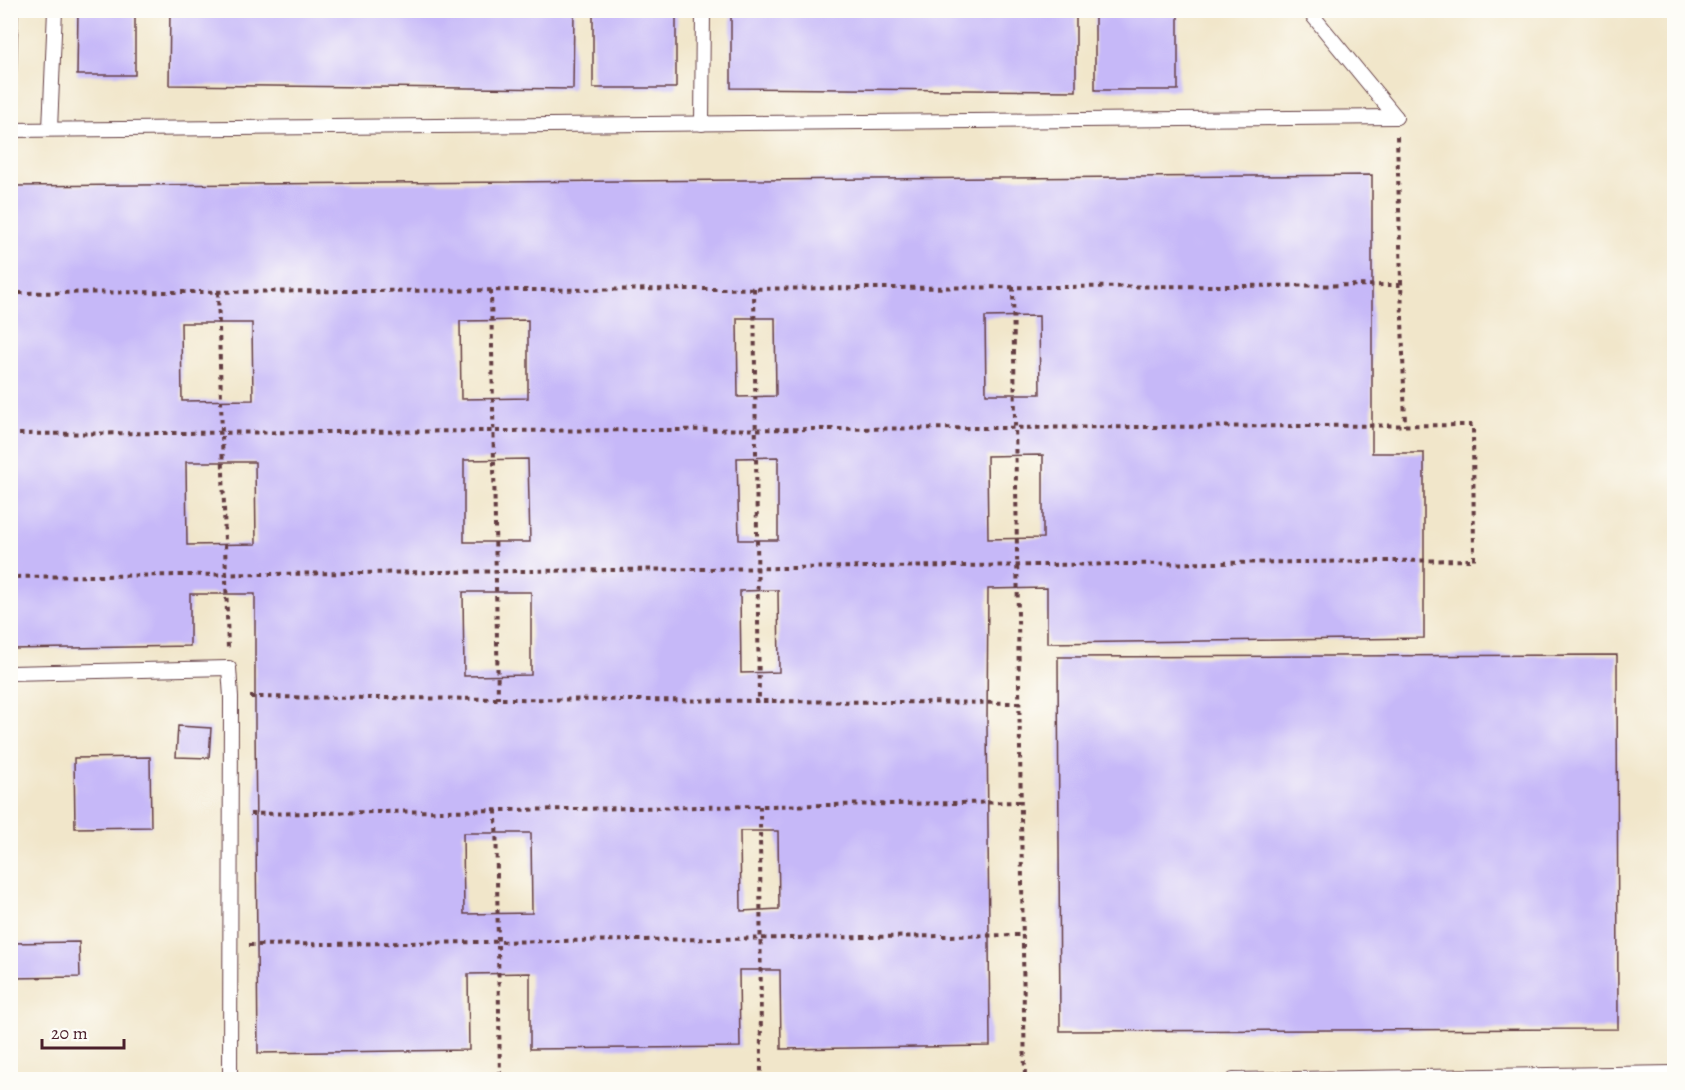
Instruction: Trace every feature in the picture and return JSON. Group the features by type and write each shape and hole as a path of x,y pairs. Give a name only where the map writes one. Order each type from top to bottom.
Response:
{"lane":[{"path":"50,129 55,10"},
{"path":"702,124 703,10"},
{"path":"1308,10 1396,117"},
{"path":"10,129 1396,117"},
{"path":"10,673 229,668 232,814 230,1080"},
{"path":"1233,1080 1674,1073"}],"path":[{"path":"1396,117 1405,426"},
{"path":"10,293 1401,285"},
{"path":"1013,287 1025,1080"},
{"path":"754,288 759,701"},
{"path":"491,290 498,699"},
{"path":"218,292 229,668"},
{"path":"10,435 1473,425 1473,560 10,577"},
{"path":"231,697 1019,703"},
{"path":"232,814 1021,802"},
{"path":"760,806 761,1080"},
{"path":"496,810 500,1080"},
{"path":"230,945 1023,935"}],"building":[{"path":"10,10 18,10 16,84 10,84"},
{"path":"78,10 135,10 135,75 77,75"},
{"path":"170,10 574,10 573,89 169,85"},
{"path":"593,10 676,10 676,88 593,88"},
{"path":"731,10 1076,10 1076,91 731,88"},
{"path":"1095,10 1178,10 1178,90 1095,90"},
{"path":"1372,175 1372,453 1424,453 1424,638 1047,643 1047,588 988,589 990,1046 781,1049 780,970 739,970 740,1047 530,1049 530,973 468,974 469,1050 258,1053 255,594 190,594 190,646 10,649 10,186","holes":["1039,316 1040,394 986,394 985,317","737,318 775,318 776,396 738,397","528,320 528,398 461,399 460,321","181,323 252,323 253,400 182,401","1043,455 1043,538 988,539 987,456","778,457 778,540 739,540 737,458","528,459 530,542 464,542 464,460","186,462 255,462 256,544 187,545","778,590 779,672 741,673 740,591","463,592 531,592 531,675 464,676","740,831 778,831 779,909 741,911","463,833 531,833 532,913 464,914"]},
{"path":"1617,655 1618,1029 1060,1031 1058,657"},
{"path":"178,726 211,728 209,758 176,757"},
{"path":"150,757 151,827 75,828 74,758"},
{"path":"79,942 80,977 10,978 10,943"}]}
